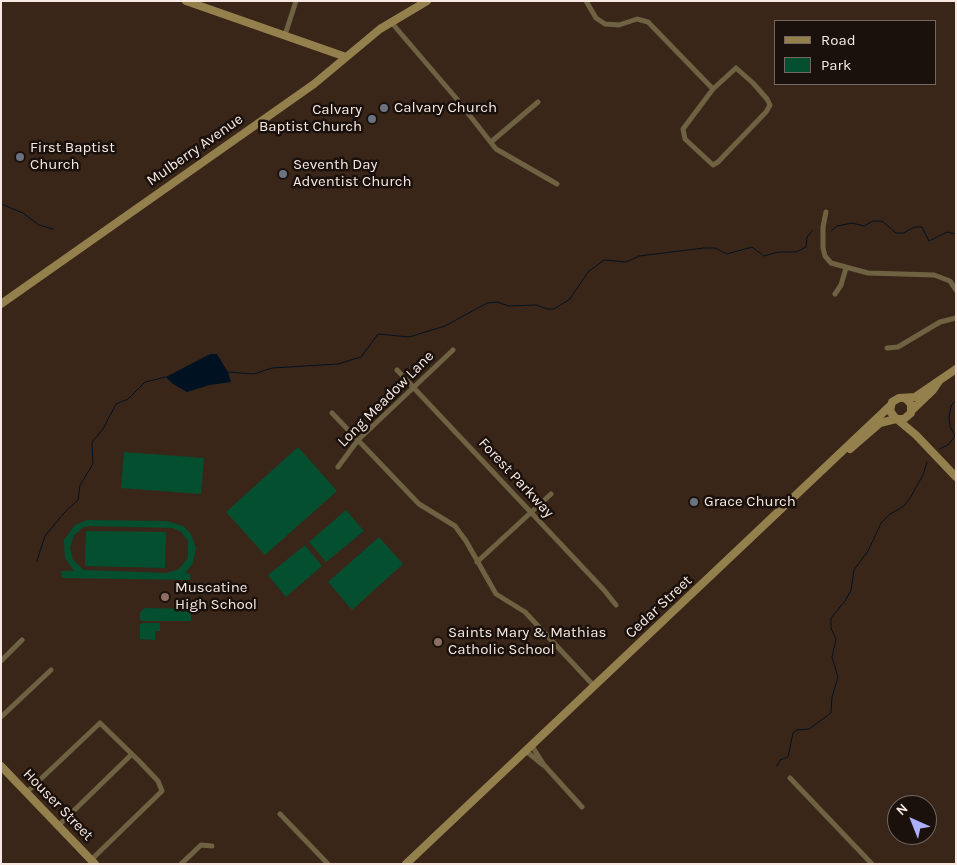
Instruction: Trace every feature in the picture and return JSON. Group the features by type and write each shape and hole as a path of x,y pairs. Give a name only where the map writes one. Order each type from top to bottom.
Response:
{"main road":[{"path":"186,1 346,57"},
{"name":"Mulberry Avenue","path":"1,304 314,84 391,22 427,1"},
{"path":"956,369 916,397 898,398 891,405 890,411 956,476"},
{"path":"897,419 904,419 934,390 939,381"},
{"path":"906,399 911,404 916,435"},
{"name":"Cedar Street","path":"406,864 891,405"},
{"name":"Cedar Street","path":"842,453 849,451 880,423 897,419"},
{"name":"Houser Street","path":"1,766 93,862"}],"street":[{"path":"284,35 296,1"},
{"path":"586,1 596,18 605,24 619,25 637,19 648,22 713,89"},
{"path":"391,22 502,153 557,184"},
{"path":"733,69 738,69 767,99 770,105 766,112 713,165 686,139 683,132 685,125 713,89 733,69"},
{"path":"491,142 538,102"},
{"path":"826,212 823,227 825,256 830,263 868,273 934,275 950,281 956,290"},
{"path":"835,294 841,285 846,268"},
{"path":"886,348 898,347 933,325 956,318"},
{"name":"Long Meadow Lane","path":"338,466 358,440 453,350"},
{"name":"Forest Parkway","path":"397,370 616,605"},
{"path":"332,413 419,504 455,526 496,594 525,612 595,687"},
{"path":"477,562 551,494"},
{"path":"1,660 22,640"},
{"path":"1,717 51,670"},
{"path":"26,792 100,723 158,781 162,790 93,862"},
{"path":"529,748 582,807"},
{"path":"58,826 132,754"},
{"path":"790,778 872,864"},
{"path":"280,814 328,864"},
{"path":"181,864 201,845 212,846"}],"green space":[{"path":"298,447 337,491 265,555 226,512"},
{"path":"124,452 204,458 201,494 121,488"},
{"path":"346,510 364,531 326,562 309,542"},
{"path":"87,520 167,521 183,526 191,534 196,548 193,563 185,573 190,574 190,580 62,578 61,571 74,571 65,558 64,540 75,525","holes":["84,527 173,528 181,532 188,541 188,558 179,569 167,573 84,570 73,560 70,548 74,535"]},
{"path":"86,531 166,532 165,568 85,566"},
{"path":"379,537 403,564 352,610 328,582"},
{"path":"305,545 322,566 286,597 268,575"},
{"path":"144,608 191,609 191,621 143,621 140,620 140,613"},
{"path":"160,623 160,631 155,631 155,640 140,639 140,624"}],"water":[{"path":"210,354 217,354 228,372 231,382 210,385 187,392 173,384 166,377"}],"waterway":[{"path":"1,204 23,213 39,225 53,229"},
{"path":"831,231 837,226 852,223 864,226 873,221 882,221 896,233 904,233 914,227 922,227 929,241 947,232 956,234"},
{"path":"228,372 254,374 272,368 338,364 361,357 378,334 409,337 445,326 487,303 497,302 509,306 536,305 547,309 554,309 570,299 588,272 604,260 626,262 639,256 704,248 715,248 727,254 752,247 764,256 778,252 796,252 806,247 807,237 813,230"},
{"path":"37,561 45,536 64,513 78,500 80,485 93,464 92,442 103,429 116,404 128,399 145,382 166,377"},
{"path":"939,449 948,445 955,436 950,426 949,417 951,406 956,400"},
{"path":"777,766 780,760 788,757 793,733 797,730 809,729 831,713 832,697 838,677 832,657 836,639 831,628 831,618 845,601 851,590 854,570 868,551 881,523 890,514 904,506 923,475 927,462"}],"place":[{"name":"Calvary Church","path":"384,108"},
{"name":"Calvary Baptist Church","path":"372,119"},
{"name":"First Baptist Church","path":"20,157"},
{"name":"Seventh Day Adventist Church","path":"283,174"},
{"name":"Grace Church","path":"694,502"},
{"name":"Muscatine High School","path":"165,597"},
{"name":"Saints Mary & Mathias Catholic School","path":"438,642"}]}
